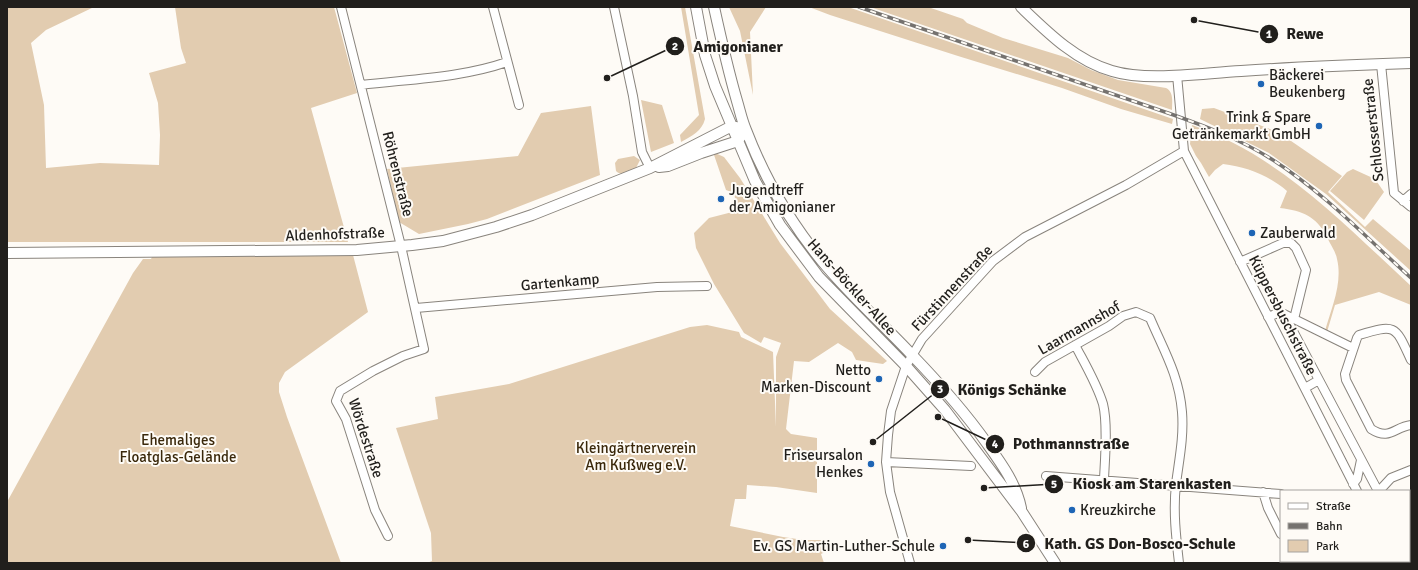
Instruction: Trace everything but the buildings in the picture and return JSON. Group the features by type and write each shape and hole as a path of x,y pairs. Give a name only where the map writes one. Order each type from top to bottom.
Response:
{"street":[{"name":"Röhrenstraße","path":"341,7 401,246 424,349"},
{"path":"493,7 519,105"},
{"path":"614,7 634,102 642,152 650,168"},
{"name":"Hans-Böckler-Allee","path":"696,7 705,55 715,86 755,181 780,225 819,277 906,366 945,410 1022,512 1055,563"},
{"name":"Hans-Böckler-Allee","path":"714,7 730,76 745,129 765,173 794,223 821,260 850,293 912,354 960,408 1006,472 1019,496 1022,512"},
{"path":"1021,7 1060,42 1096,66 1139,77 1243,70 1411,63"},
{"path":"361,85 469,73 507,62"},
{"name":"Schlosserstraße","path":"1381,64 1394,193 1403,201"},
{"name":"Küppersbuschstraße","path":"1177,75 1184,151 1355,487"},
{"path":"732,126 745,129 738,141"},
{"name":"Aldenhofstraße","path":"7,252 357,250 443,240 496,227 532,216 650,168 732,126"},
{"name":"Aldenhofstraße","path":"650,168 668,166 701,152 738,141"},
{"name":"Fürstinnenstraße","path":"910,563 890,492 886,462 889,423 898,389 912,354 922,339 993,261 1025,238 1126,185 1184,151"},
{"path":"1411,194 1403,201 1411,207"},
{"path":"1240,262 1283,243 1291,243 1296,248 1306,270 1294,319"},
{"name":"Gartenkamp","path":"416,308 657,287 707,286"},
{"name":"Laarmannshof","path":"1034,372 1045,362 1109,326 1123,316 1136,312 1150,318 1168,356 1177,380 1182,412 1182,444 1174,512 1180,563"},
{"path":"1268,317 1278,313 1284,314 1354,348"},
{"name":"Küppersbuschstraße","path":"1284,314 1377,490"},
{"path":"1411,360 1400,337 1395,331 1389,328 1383,328 1359,335 1346,374 1346,380 1371,429 1378,434 1388,434 1411,425"},
{"path":"1075,345 1097,389 1103,406 1106,451 1104,479"},
{"name":"Wördestraße","path":"388,536 375,510 346,419 336,401 340,391 373,371 403,356 424,349"},
{"name":"Küppersbuschstraße","path":"1305,388 1319,380"},
{"path":"1355,487 1361,460"},
{"path":"886,462 971,466"},
{"path":"1379,490 1391,478 1411,470"},
{"path":"997,478 1006,472"},
{"path":"1046,476 1104,479 1280,494"},
{"path":"1263,492 1268,508 1280,532"}],"green space":[{"path":"7,7 94,7 46,30 31,43 44,105 46,168 100,163 159,165 160,135 158,103 149,73 186,63 181,48 175,7 334,7 357,93 311,108 348,242 7,242"},
{"path":"681,7 685,7 705,119 699,130 681,142 680,135 699,115"},
{"path":"729,7 766,7 750,32 753,95 740,31"},
{"path":"809,7 848,7 1173,119 1172,124 1121,109 1062,88 958,56"},
{"path":"870,7 928,7 963,19 967,23 1003,38 1068,58 1091,70 1118,80 1166,88 1169,90 1171,95 1172,110"},
{"path":"641,100 662,105 674,143 651,152"},
{"path":"591,106 600,175 487,219 468,224 419,234 399,222 387,169 518,156 541,113"},
{"path":"1214,108 1278,132 1342,176 1328,192 1365,227 1373,219 1411,251 1411,271 1326,194 1269,153 1200,119 1202,109"},
{"path":"1192,125 1224,138 1254,154 1282,173 1336,216 1411,286 1411,305 1379,292 1335,305 1327,332 1325,331 1336,296 1338,268 1337,259 1323,230 1313,219 1308,216 1296,211 1280,208 1287,191 1265,176 1240,167 1223,164 1209,177 1190,144"},
{"name":"Kleingärtnerverein Am Kußweg e.V.","path":"713,152 724,157 740,178 780,243 830,309 887,361 883,364 856,360 852,352 838,343 809,362 794,361 786,429 791,434 817,438 817,493 776,487 747,485 746,499 735,499 730,526 783,537 804,540 824,540 825,552 821,554 824,563 427,563 432,561 431,533 396,428 438,419 435,397 509,384 690,327 707,325 739,332 741,337 773,352 776,427 776,357 781,343 764,337 761,343 744,333 714,284 696,248 694,233 709,218 744,209 737,209 734,193 726,190"},
{"path":"634,156 640,160 636,168 623,173 618,173 616,171 615,163 618,159"},
{"path":"1353,169 1375,179 1384,192 1364,220 1330,191 1347,172"},
{"name":"Ehemaliges Floatglas-Gelände","path":"353,255 368,312 285,372 279,383 279,392 287,417 341,563 7,563 7,502 133,273 143,259 151,259 152,257"}],"railway":[{"path":"859,7 1182,118 1209,128 1261,152 1292,173 1345,216 1411,278"}],"place":[{"name":"Rewe","path":"1194,20"},
{"name":"Amigonianer","path":"607,78"},
{"name":"Bäckerei Beukenberg","path":"1261,84"},
{"name":"Trink & Spare Getränkemarkt GmbH","path":"1319,126"},
{"name":"Jugendtreff der Amigonianer","path":"721,199"},
{"name":"Zauberwald","path":"1252,233"},
{"name":"Netto Marken-Discount","path":"879,379"},
{"name":"Pothmannstraße","path":"938,417"},
{"name":"Königs Schänke","path":"873,442"},
{"name":"Friseursalon Henkes","path":"871,464"},
{"name":"Kiosk am Starenkasten","path":"984,488"},
{"name":"Kreuzkirche","path":"1072,510"},
{"name":"Kath. GS Don-Bosco-Schule","path":"968,540"},
{"name":"Ev. GS Martin-Luther-Schule","path":"943,546"}]}
